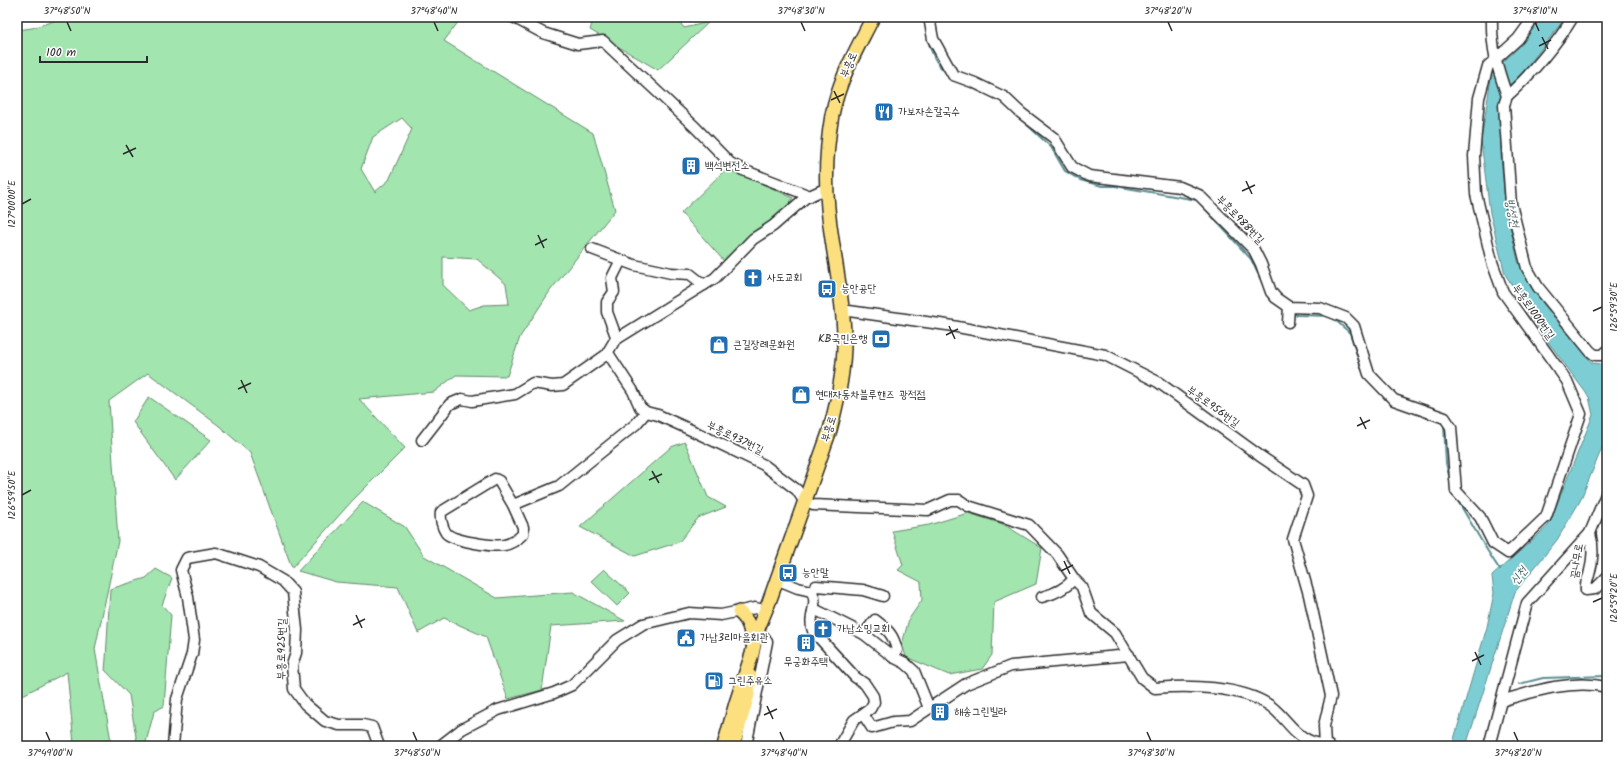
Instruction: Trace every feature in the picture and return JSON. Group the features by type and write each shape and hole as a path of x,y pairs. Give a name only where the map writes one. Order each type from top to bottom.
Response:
{"main road":[{"name":"부흥로","path":"724,746 764,610 830,430 844,366 842,310 826,188 832,115 837,95 846,71 873,17"},
{"path":"733,746 748,695 752,650 749,624 746,617 739,612"}],"street":[{"path":"513,17 544,33 578,44 603,41 695,127 730,163 743,170 810,196"},
{"name":"부흥로988번길","path":"929,17 933,39 953,75 975,83 1004,97 1021,113 1054,138 1072,168 1089,176 1180,187 1199,195 1254,250 1261,264 1271,292 1290,307"},
{"name":"부흥로1000번길","path":"1492,17 1495,60 1507,96 1504,105 1510,204 1527,268 1538,287 1590,351 1595,354 1605,353"},
{"name":"부흥로1000번길","path":"1290,307 1320,308 1346,318 1354,326 1369,374 1394,400 1445,418 1450,427 1456,491 1480,517 1492,544 1508,553 1546,517 1581,414 1567,381 1503,292 1492,262 1476,194 1474,156 1479,98 1488,66 1518,39 1534,17"},
{"path":"1507,96 1517,87 1565,31 1573,17"},
{"path":"422,440 450,404 462,399 472,402 515,394 533,383 552,386 562,385 608,353 617,339 715,278 753,239 810,196 826,188"},
{"path":"592,249 621,260 671,273 690,274 704,285"},
{"path":"617,339 607,312 607,302 614,292 612,278 621,260"},
{"path":"1288,322 1290,307"},
{"name":"부흥로956번길","path":"804,501 813,505 928,510 950,500 959,500 968,506 1029,525 1057,554 1082,587 1091,613 1115,633 1142,678 1155,688 1188,686 1213,688 1256,698 1271,706 1295,731 1309,741 1326,745 1324,726 1331,696 1312,608 1293,539 1307,496 1303,484 1260,456 1158,382 1105,355 947,325 842,310"},
{"path":"513,505 558,486 636,424 646,412 640,407 633,391 608,353"},
{"name":"부흥로937번길","path":"646,412 658,415 692,430 764,465 798,490 804,501"},
{"path":"495,479 499,481 513,505 523,527 523,534 503,545 484,545 453,537 447,533 440,518 441,512 495,479"},
{"path":"1489,746 1527,603 1590,533 1607,492"},
{"name":"꿈나무로","path":"1590,533 1594,545 1589,574 1585,584 1586,590 1595,589 1607,577"},
{"name":"부흥로925번길","path":"173,746 178,699 192,654 194,640 188,597 181,570 187,558 216,553 259,567 283,581 293,592 297,630 296,653 292,665 294,689 305,704 325,720 339,725 363,725 372,727 379,746"},
{"path":"1042,597 1051,594 1069,584 1074,578"},
{"path":"776,579 798,588 811,591 814,595 814,609 811,626 816,636 855,677 865,684 872,693 873,705 854,720 839,746"},
{"path":"811,591 816,586 863,590 883,596"},
{"path":"440,746 462,729 498,710 554,693 572,685 617,640 643,624 689,613 721,615 754,608 764,610"},
{"path":"814,609 864,634 893,657 905,663 914,671 929,708"},
{"path":"864,634 875,620 886,628 893,636 897,650 893,657"},
{"path":"746,746 751,712 766,647 765,638 757,631"},
{"path":"863,714 872,728 893,722 910,721 966,684 1011,666 1129,655"},
{"path":"1501,701 1551,687 1607,687"}],"green space":[{"path":"66,17 462,17 444,41 593,133 615,210 550,291 520,337 507,376 456,375 434,392 359,399 405,448 352,501 292,568 250,453 218,425 148,373 109,401 118,541 95,649 111,741 74,744 67,672 17,698 17,30 32,28","holes":["402,118 412,129 389,180 375,192 361,169 373,137","443,257 477,259 506,284 509,304 484,305 469,310 443,285"]},
{"path":"594,17 676,17 684,28 709,22 658,70 590,30"},
{"path":"728,167 793,198 784,211 724,261 681,213"},
{"path":"149,397 211,440 175,480 133,422"},
{"path":"685,442 708,497 726,507 698,518 679,542 635,556 580,527 671,447"},
{"path":"363,502 405,527 424,556 497,598 573,592 625,621 551,626 542,690 508,699 486,637 444,618 418,633 398,587 336,582 298,571"},
{"path":"968,513 1003,524 1042,548 1036,584 994,602 992,655 982,669 949,675 906,657 902,644 909,619 922,600 921,582 898,570 903,565 892,531 929,525"},
{"path":"156,569 172,578 162,605 171,615 164,706 154,712 145,746 137,743 129,695 105,670 110,589 146,578"},
{"path":"604,569 630,593 617,606 591,581"}],"water":[{"name":"신천","path":"1541,17 1566,17 1524,71 1500,98 1501,156 1505,203 1518,261 1544,305 1592,363 1607,365 1607,436 1580,501 1557,540 1515,592 1466,746 1452,746 1487,627 1494,593 1492,576 1548,526 1593,415 1589,397 1543,335 1505,274 1490,213 1481,141 1492,72 1518,48"}],"waterway":[{"path":"926,28 932,53 939,65 948,74"},
{"path":"967,85 983,93"},
{"path":"1009,108 1051,147 1065,171 1080,180 1102,186 1115,186 1197,200 1251,259 1268,295"},
{"path":"1292,313 1297,315 1329,316"},
{"path":"1333,318 1350,333 1364,373"},
{"path":"1438,420 1444,425 1446,463 1450,480"},
{"path":"1456,498 1500,570"},
{"path":"1519,684 1543,678 1607,676"}],"place":[{"name":"가보자손칼국수","path":"884,112"},
{"name":"백석변전소","path":"691,166"},
{"name":"사도교회","path":"753,278"},
{"name":"능안공단","path":"827,289"},
{"name":"KB국민은행","path":"881,339"},
{"name":"큰길장례문화원","path":"719,345"},
{"name":"현대자동차블루핸즈 광적점","path":"801,395"},
{"name":"능안말","path":"788,573"},
{"name":"가납소밍교회","path":"823,629"},
{"name":"가납3리마을회관","path":"686,638"},
{"name":"무궁화주택","path":"806,643"},
{"name":"그린주유소","path":"714,681"},
{"name":"해송그린빌라","path":"940,712"}],"water label":[{"name":"방성천","path":"1512,213"}]}
